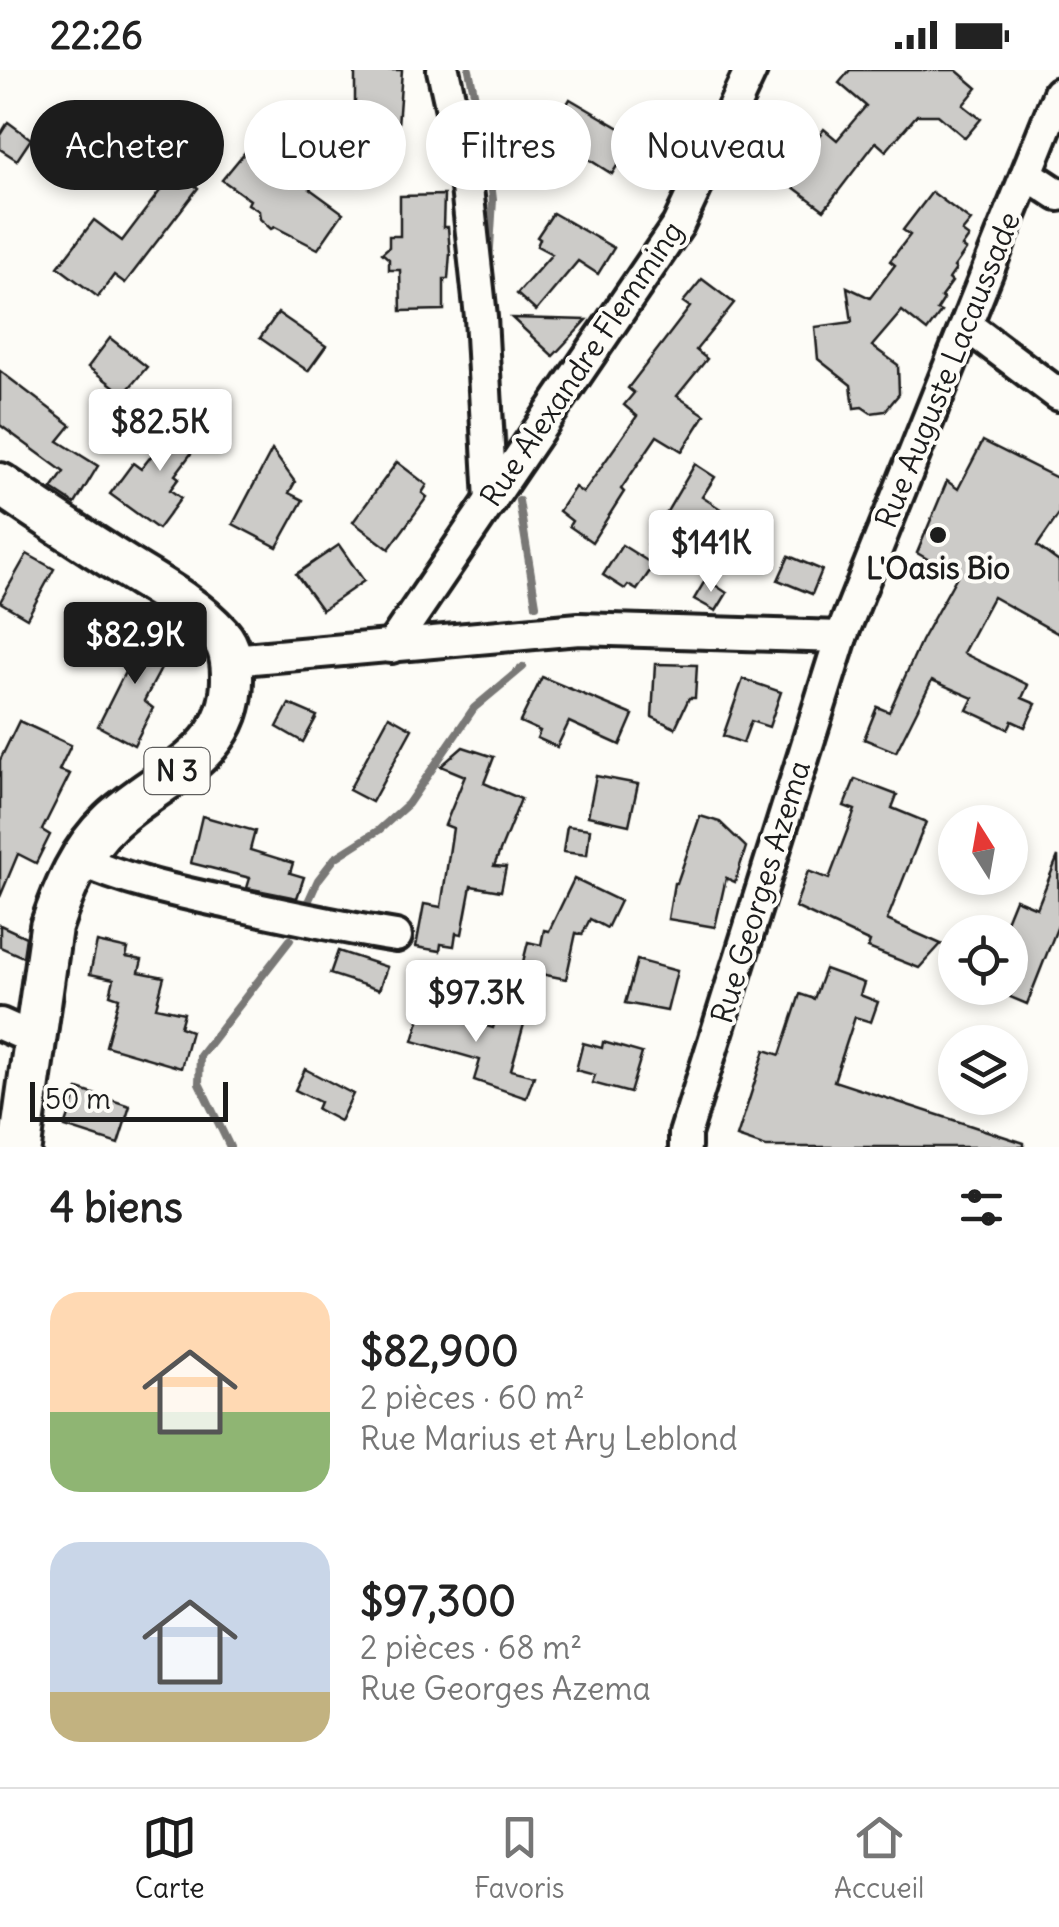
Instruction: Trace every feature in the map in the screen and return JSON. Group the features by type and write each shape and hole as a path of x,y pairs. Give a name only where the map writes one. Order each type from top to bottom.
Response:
{"main road":[{"path":"0,484 186,605 223,638 232,660"},
{"name":"N 3","path":"20,1147 17,1031 50,927 80,860 110,822 166,782 217,736 232,703 232,660"}],"street":[{"path":"442,70 466,168 481,318 490,501"},
{"name":"Rue Alexandre Flemming","path":"391,647 678,226 751,70"},
{"name":"Rue Auguste Lacaussade","path":"841,637 1059,93"},
{"path":"1027,174 1059,196"},
{"path":"966,325 1059,395"},
{"path":"232,660 580,630 841,637"},
{"name":"Rue Georges Azema","path":"684,1147 684,1134 841,637"},
{"path":"80,860 192,895 396,936"}],"building":[{"path":"355,70 402,70 400,100 355,100"},
{"path":"850,70 956,70 977,88 963,105 981,119 965,138 938,115 917,115 886,151 876,142 824,210 797,190 821,190 821,133 824,129 837,140 866,106 839,83"},
{"path":"591,111 611,123 611,173 591,161"},
{"path":"8,122 30,140 17,160 0,149 0,135"},
{"path":"244,153 244,190 311,190 343,213 318,249 275,227 271,229 260,219 259,211 248,204 250,200 224,178"},
{"path":"161,190 196,190 125,283 114,275 98,297 58,267 94,220 122,241"},
{"path":"932,192 971,221 962,232 969,237 962,247 966,250 941,297 944,299 937,310 941,312 927,331 902,311 872,346 898,365 899,394 885,411 871,413 862,407 854,408 851,385 818,359 815,327 852,322 847,287 870,298 895,265 890,261 910,235 903,230"},
{"path":"444,195 443,227 448,227 450,253 448,279 444,279 444,310 401,311 400,270 389,270 389,259 382,253 389,247 389,236 400,236 400,196"},
{"path":"553,213 614,248 598,274 578,261 536,311 517,294 552,254 537,246 537,237"},
{"path":"702,279 734,303 696,350 707,359 677,396 705,415 682,451 657,436 592,542 569,526 572,521 559,511 575,487 583,493 637,416 624,405 634,393 628,388 690,307 683,302"},
{"path":"278,313 326,346 308,371 260,338"},
{"path":"512,318 587,320 553,356"},
{"path":"110,338 147,367 124,394 88,367"},
{"path":"0,371 71,425 58,441 98,466 75,504 52,489 64,472 0,425"},
{"path":"185,413 208,431 175,475 179,478 170,490 181,498 158,529 110,494 133,463 141,469"},
{"path":"983,441 1059,479 1059,514 1037,546 1059,562 1059,634 993,597 963,653 1028,685 1022,698 1036,704 1025,727 1012,721 1008,729 967,710 973,698 932,680 896,752 864,739 877,707 889,712 921,641 957,576 917,553 947,481 958,489"},
{"path":"272,450 295,482 289,493 303,500 277,547 233,524"},
{"path":"397,462 427,485 422,493 427,497 389,549 353,522"},
{"path":"695,464 715,477 702,497 753,530 730,561 685,533 671,557 648,544"},
{"path":"339,545 364,581 322,610 296,574"},
{"path":"622,545 654,565 637,590 628,585 625,589 603,575"},
{"path":"27,554 54,569 27,618 0,602"},
{"path":"789,556 822,570 812,594 778,580"},
{"path":"706,579 727,593 716,611 694,599"},
{"path":"138,628 173,646 144,701 153,708 134,745 98,726 127,668 118,664"},
{"path":"655,664 697,665 695,698 689,698 675,728 652,717"},
{"path":"542,677 633,715 620,745 569,722 557,747 537,738 540,731 520,722"},
{"path":"743,679 781,692 769,727 751,721 743,743 723,736"},
{"path":"289,704 317,716 303,742 277,727"},
{"path":"389,716 412,729 372,802 349,790"},
{"path":"19,721 71,745 59,770 70,774 42,830 50,835 36,863 18,854 0,897 0,760"},
{"path":"463,747 494,757 484,783 521,799 494,866 506,867 501,891 471,886 462,934 456,933 454,946 441,944 440,951 416,947 424,904 441,907 453,828 445,825 465,776 441,766"},
{"path":"596,776 638,784 629,825 588,816"},
{"path":"855,779 897,795 892,808 926,822 887,920 938,943 919,968 868,948 870,942 795,907 808,871 829,879 855,810 844,806"},
{"path":"202,816 255,831 250,850 293,863 290,873 304,877 297,898 247,888 250,878 191,863"},
{"path":"700,816 720,822 746,847 735,882 726,878 715,927 668,919 674,883"},
{"path":"567,826 590,829 587,855 563,852"},
{"path":"1058,856 1059,923 1028,1001 1028,915 1008,915 1015,899 1037,908"},
{"path":"574,879 620,901 607,928 590,919 582,935 576,933 566,979 521,970 528,942 541,945 544,930 549,931"},
{"path":"0,925 26,937 23,957 0,947"},
{"path":"97,942 128,949 126,957 142,960 139,972 164,977 156,1007 184,1013 180,1027 191,1031 181,1068 106,1046 119,998 110,995 114,979 90,974"},
{"path":"338,951 387,967 379,990 330,974"},
{"path":"637,960 677,971 667,1011 625,1003"},
{"path":"825,969 864,983 860,995 878,1002 871,1022 855,1017 834,1081 1024,1143 1024,1147 766,1147 737,1137 765,1050 780,1055 800,994 814,999"},
{"path":"426,997 455,1006 452,1016 493,1028 497,1016 524,1024 511,1070 534,1076 526,1098 474,1080 480,1060 413,1041"},
{"path":"603,1042 642,1053 630,1093 592,1083 595,1075 576,1070 583,1043 602,1048"},
{"path":"305,1069 353,1094 340,1121 317,1109 320,1102 295,1090"},
{"path":"78,1089 130,1106 118,1144 65,1127"}],"waterway":[{"path":"469,70 493,200 489,263"},
{"path":"499,386 504,447"},
{"path":"519,501 536,605"},
{"path":"303,913 318,880 335,858 379,830 408,804 474,708 523,667"},
{"path":"230,1147 199,1083 200,1056 290,940"}],"place":[{"name":"L'Oasis Bio","path":"938,535"}]}
